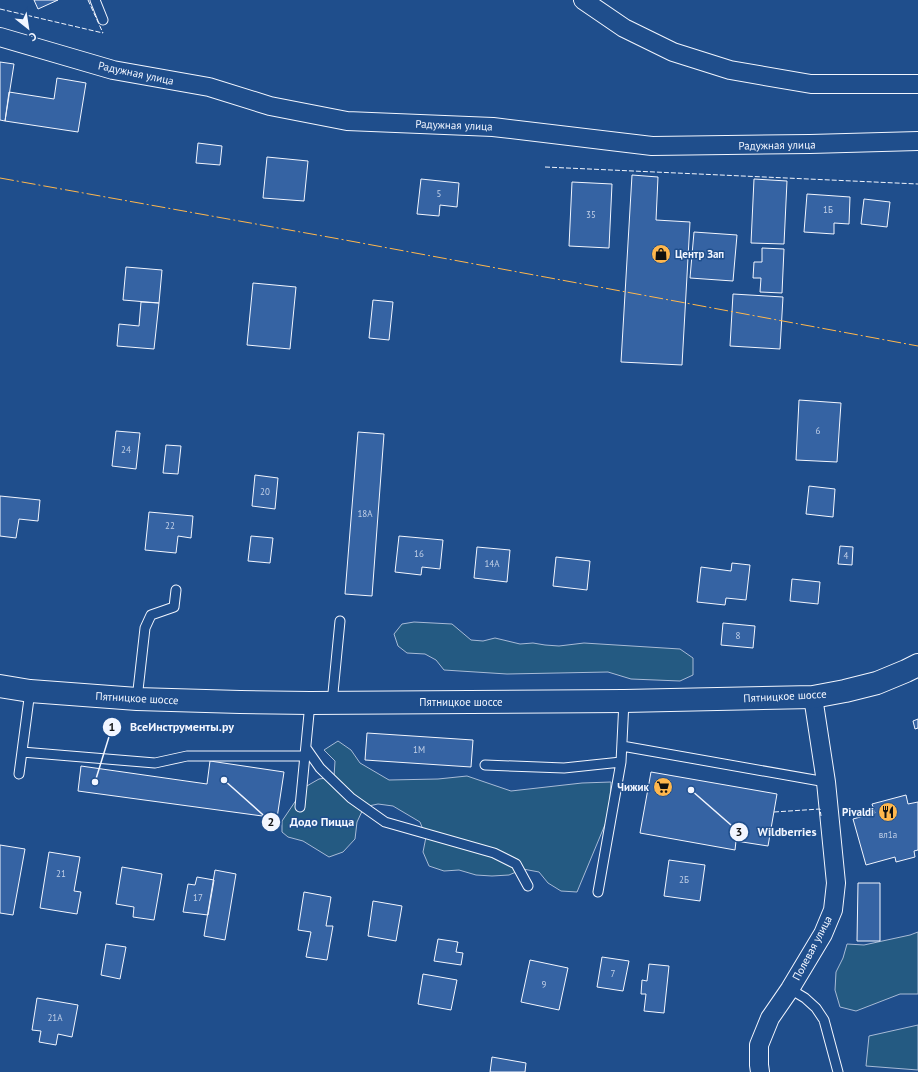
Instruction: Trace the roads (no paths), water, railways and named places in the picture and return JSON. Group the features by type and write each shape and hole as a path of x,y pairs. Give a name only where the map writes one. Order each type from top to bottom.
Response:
{"main road":[{"name":"Пятницкое шоссе","path":"0,686 30,692 138,699 310,703 624,701 813,697 877,683 918,665"}],"street":[{"path":"583,0 624,28 673,52 730,70 811,84 918,84"},
{"name":"Радужная улица","path":"0,37 113,70 209,87 270,106 347,121 493,126 652,146 918,141"},
{"name":"Полевая улица","path":"760,1072 759,1045 770,1018 790,989 822,934 833,910 836,883 826,782 813,697"}],"lane":[{"path":"95,0 103,20"},
{"path":"138,699 145,628 151,615 174,607 176,590"},
{"path":"332,703 340,621"},
{"path":"19,774 30,692"},
{"path":"598,892 621,762 624,701"},
{"path":"300,807 310,703"},
{"path":"622,746 826,782"},
{"path":"22,752 155,763 187,756 306,752"},
{"path":"306,752 351,798 385,822 494,853 516,864 528,886"},
{"path":"485,765 564,768 621,762"},
{"path":"790,989 805,998 816,1008 824,1020 838,1072"}],"place":[{"name":"Центр Зап","path":"661,254"},
{"name":"Додо Пицца","path":"224,780"},
{"name":"ВсеИнструменты.ру","path":"95,782"},
{"name":"Чижик","path":"663,787"},
{"name":"Wildberries","path":"691,790"},
{"name":"Pivaldi","path":"888,812"}]}
